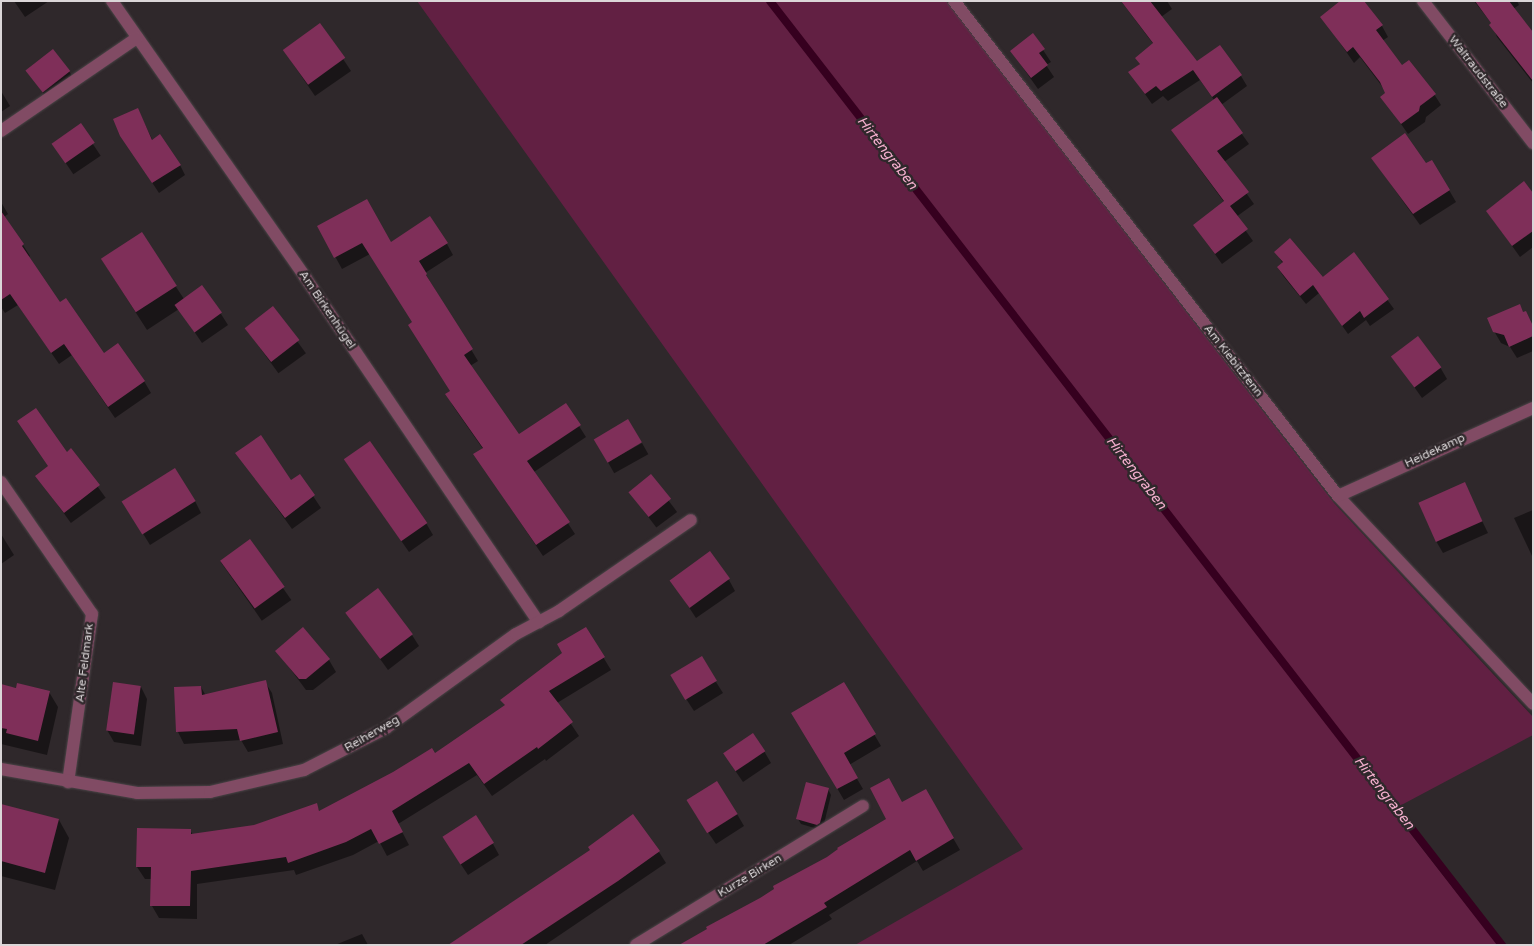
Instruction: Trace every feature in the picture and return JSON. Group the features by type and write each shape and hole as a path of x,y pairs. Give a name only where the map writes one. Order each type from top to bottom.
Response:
{"street":[{"name":"Am Birkenhügel","path":"112,1 305,277 539,622"},
{"name":"Am Kiebitzfenn","path":"954,1 1338,496 1533,704"},
{"name":"Waltraudstraße","path":"1423,1 1533,143"},
{"path":"1,131 137,38"},
{"name":"Heidekamp","path":"1338,496 1533,408"},
{"name":"Alte Feldmark","path":"1,482 92,614 68,782"},
{"name":"Reiherweg","path":"1,769 137,793 210,792 304,770 386,728 516,634 559,611 691,520"},
{"name":"Kurze Birken","path":"636,945 863,806"}],"shaded area":[{"path":"417,1 946,1 1334,503 1533,717 1533,735 1392,810 1498,945 855,945 1023,849"}],"building":[{"path":"1121,1 1150,1 1197,61 1220,45 1242,75 1212,97 1193,70 1161,91 1156,86 1145,94 1128,72 1140,64 1135,58 1153,43"},
{"path":"1340,1 1364,1 1383,25 1376,30 1402,65 1409,60 1436,94 1420,106 1419,111 1401,124 1380,97 1385,93 1380,82 1353,47 1347,52 1320,17"},
{"path":"1475,1 1509,1 1533,32 1533,81 1489,25 1491,23"},
{"path":"320,23 345,58 308,85 283,50"},
{"path":"1033,33 1045,49 1039,53 1048,65 1031,78 1010,51"},
{"path":"53,49 70,71 43,93 25,71"},
{"path":"1217,97 1243,133 1217,151 1249,192 1230,206 1248,229 1215,254 1193,225 1224,201 1171,130"},
{"path":"138,108 152,140 160,134 181,165 152,183 120,136 113,119"},
{"path":"81,123 95,143 65,163 52,144"},
{"path":"1405,133 1426,163 1432,160 1450,190 1413,214 1371,158"},
{"path":"1524,181 1533,193 1533,231 1512,246 1486,211"},
{"path":"367,199 391,242 430,216 448,243 419,261 473,349 464,355 519,434 566,403 581,425 527,461 570,522 536,545 473,454 483,448 445,394 450,391 408,325 412,322 362,243 334,258 317,226"},
{"path":"1,211 60,302 66,298 104,353 118,343 145,381 108,407 64,344 51,353 10,294 1,300"},
{"path":"142,232 177,286 136,312 101,259"},
{"path":"1290,238 1323,277 1354,252 1389,299 1364,318 1360,311 1342,326 1313,285 1300,296 1277,267 1283,262 1274,252"},
{"path":"202,285 222,313 194,332 174,305"},
{"path":"1520,304 1523,312 1526,311 1533,326 1533,336 1509,347 1504,335 1493,332 1487,318"},
{"path":"273,306 299,340 271,362 245,328"},
{"path":"1418,336 1441,367 1414,388 1391,356"},
{"path":"36,408 67,452 71,448 100,485 64,513 35,476 48,466 17,421"},
{"path":"628,419 642,442 608,463 594,440"},
{"path":"261,435 291,480 300,474 315,495 285,518 235,453"},
{"path":"370,441 427,523 401,541 344,459"},
{"path":"175,468 196,501 142,534 122,501"},
{"path":"651,474 671,499 649,517 628,492"},
{"path":"1465,482 1482,521 1436,542 1418,503"},
{"path":"250,539 285,587 255,608 220,561"},
{"path":"710,551 730,579 690,608 670,580"},
{"path":"378,588 413,634 380,659 345,613"},
{"path":"303,627 330,659 306,679 299,679 275,651"},
{"path":"586,627 605,657 549,691 573,722 538,749 537,747 484,784 469,763 392,811 403,832 379,844 371,829 346,842 288,863 286,857 191,871 190,906 150,906 151,867 136,867 137,828 191,829 191,834 254,825 317,803 319,811 393,772 432,748 435,753 505,705 500,700 562,653 557,644"},
{"path":"702,656 717,681 685,700 670,675"},
{"path":"266,680 278,732 240,741 237,729 176,732 174,687 201,686 202,695"},
{"path":"113,682 141,686 134,734 106,731"},
{"path":"844,682 876,734 844,753 858,778 837,789 791,713"},
{"path":"17,683 50,691 38,741 6,733 7,729 1,728 1,684 16,688"},
{"path":"753,733 765,751 735,771 723,753"},
{"path":"889,778 902,802 926,789 954,838 916,861 910,850 824,903 827,907 763,945 679,945 707,929 706,927 760,898 774,889 773,886 827,857 837,848 886,819 870,788"},
{"path":"717,781 738,814 707,833 686,800"},
{"path":"806,782 829,788 820,823 817,825 796,819"},
{"path":"1,804 59,819 45,873 1,861"},
{"path":"633,814 660,851 618,881 521,945 448,945 590,850 588,847"},
{"path":"476,815 494,843 460,864 442,837"}],"waterway":[{"name":"Hirtengraben","path":"770,1 1502,945"}]}
